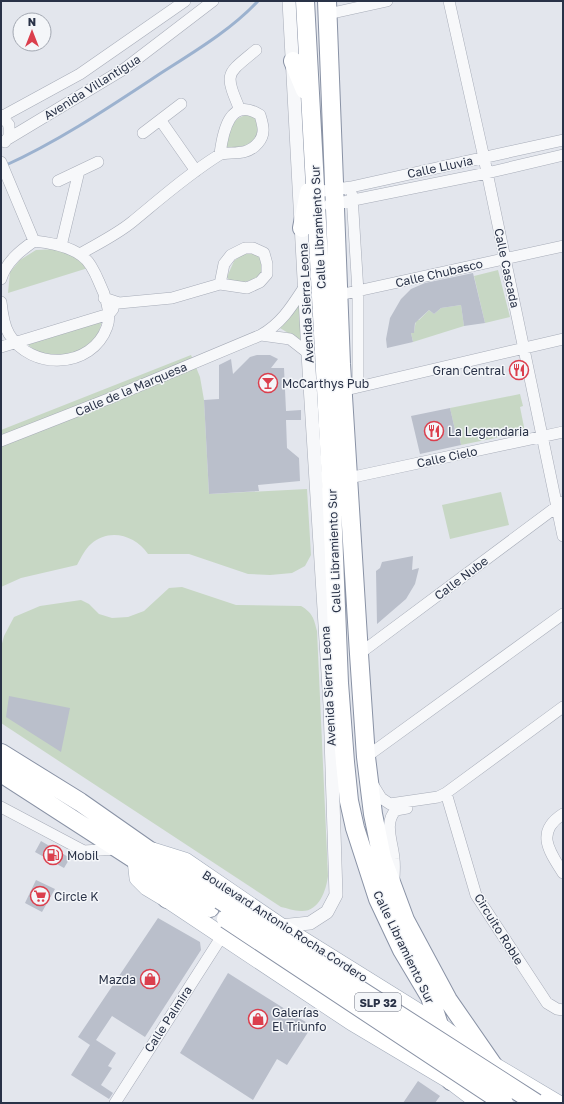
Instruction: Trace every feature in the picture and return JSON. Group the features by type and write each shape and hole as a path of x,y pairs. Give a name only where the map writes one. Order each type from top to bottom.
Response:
{"highway":[{"name":"Calle Libramiento Sur","path":"304,1 316,199 343,390"},
{"name":"Calle Libramiento Sur","path":"328,8 340,194 339,295 343,390 340,480 339,683 344,762 355,828 378,899 402,950 430,997 439,1025 451,1081"},
{"path":"293,61 310,104"},
{"path":"302,228 314,168"},
{"name":"Calle Libramiento Sur","path":"340,480 359,654 366,757 377,840 393,893 416,943 448,1000 493,1065"},
{"path":"330,706 339,683"},
{"name":"SLP 32","path":"1,753 80,802 194,897 216,905 536,1103"},
{"name":"SLP 32","path":"1,773 118,849 143,855 504,1103"},
{"path":"167,899 194,897"}],"main road":[{"name":"Boulevard Antonio Rocha Cordero","path":"143,855 185,861 280,926 439,1025 493,1065 557,1103"},
{"path":"143,855 138,878 147,887 352,1022 451,1081 480,1103"}],"street":[{"name":"Avenida Villantigua","path":"2,116 80,74 185,1"},
{"name":"Avenida Villantigua","path":"4,142 124,70 213,1"},
{"name":"Avenida Sierra Leona","path":"280,926 310,923 327,912 336,895 330,706 308,353 289,1"},
{"path":"328,8 387,1"},
{"name":"Calle Cascada","path":"448,1 484,158 542,436 560,504 563,536"},
{"path":"240,110 230,84 229,76 232,70 256,50"},
{"path":"143,133 181,104"},
{"path":"80,254 131,223 171,188 220,154 234,154 246,151 257,145 262,137 264,128 260,115 251,109 240,110 230,117 222,136 220,154"},
{"path":"2,116 9,125 10,130 4,142"},
{"path":"161,120 196,171"},
{"name":"Calle Lluvia","path":"316,199 563,140"},
{"name":"Calle Lluvia","path":"340,194 352,201 487,173 563,155"},
{"path":"1,162 34,241"},
{"path":"58,181 98,162"},
{"path":"61,246 79,171"},
{"path":"340,194 352,201 358,292 343,390 523,347 563,339"},
{"path":"1,278 6,258 34,241 61,246 80,254 91,264 104,298 109,314 107,326 91,350 76,358 56,362 38,358 16,343 8,333 1,302"},
{"name":"Calle Chubasco","path":"339,295 563,246"},
{"path":"104,298 119,303 172,298 220,284 247,288 260,282 267,274 267,264 264,254 253,248 245,248 231,255 224,264 220,284"},
{"name":"Calle de la Marquesa","path":"1,441 108,399 261,335 274,328 289,311 305,286"},
{"path":"1,346 16,343 109,314 119,303"},
{"path":"1,346 8,333"},
{"path":"261,335 290,339 308,353"},
{"name":"Calle Cielo","path":"340,480 563,432"},
{"name":"Calle Nube","path":"359,654 560,504"},
{"path":"366,757 563,614"},
{"path":"395,807 446,793 563,708"},
{"path":"368,775 381,798 385,802 395,807 430,803 439,804 451,810"},
{"name":"Circuito Roble","path":"446,793 476,895 547,1004 563,1010"},
{"path":"1,807 84,851 118,849"},
{"path":"393,893 395,860 389,824 395,807"},
{"path":"563,814 555,819 548,827 546,840 550,852 563,873"},
{"name":"Calle Palmira","path":"115,1103 222,936"}],"green space":[{"path":"250,114 258,117 261,128 254,139 247,145 225,149 229,131 232,126 238,118"},
{"path":"59,249 79,257 88,268 8,293 10,272 20,260 36,250"},
{"path":"245,252 254,252 262,258 264,270 259,278 244,282 230,282 227,277 234,261"},
{"path":"498,270 510,317 485,323 474,276"},
{"path":"300,304 303,342 280,328"},
{"path":"461,305 464,326 413,342 411,333 414,332 416,320 419,320 429,310 434,314 441,308"},
{"path":"102,320 98,334 94,340 80,352 49,357 34,350 27,344"},
{"path":"191,355 200,377 204,400 209,494 307,489 311,555 305,566 292,573 270,575 248,574 189,554 148,554 143,547 129,538 114,535 98,539 91,544 77,565 21,578 1,587 1,430"},
{"path":"520,394 523,406 520,407 525,432 461,445 458,429 455,430 450,408"},
{"path":"501,492 509,525 450,539 442,505"},
{"path":"182,587 236,605 301,606 311,614 314,620 317,631 328,876 323,894 313,908 298,911 281,907 1,723 1,647 4,636 14,617 40,606 81,600 89,604 99,614 112,618 128,617 144,611 169,588"}],"building":[{"path":"473,273 485,323 464,326 461,305 441,308 434,314 429,310 415,323 414,333 411,333 413,342 387,348 386,339 390,318 401,299 411,289 425,283"},
{"path":"257,355 270,355 278,359 271,368 284,368 286,411 301,410 301,420 286,420 287,448 299,458 300,481 258,485 259,491 209,494 204,400 219,399 219,365 231,359 233,374 250,357"},
{"name":"La Legendaria","path":"450,408 455,430 458,429 461,445 420,454 411,416"},
{"path":"413,556 412,570 419,568 415,584 406,599 377,624 376,571 380,568 382,562"},
{"path":"9,696 70,708 61,752 6,717"},
{"name":"Mobil","path":"41,841 70,858 64,868 35,852"},
{"name":"Circle K","path":"36,880 55,889 42,912 25,903"},
{"name":"Mazda","path":"158,918 200,942 201,950 145,1037 112,1016 96,1040 116,1053 108,1066 112,1068 101,1085 113,1093 109,1099 71,1075 90,1045 78,1037"},
{"path":"228,973 312,1026 287,1065 277,1059 253,1100 180,1053"},
{"path":"418,1081 440,1096 435,1103 403,1103"}],"waterway":[{"path":"4,166 64,135 121,100 223,32 258,1"}],"place":[{"name":"Gran Central","path":"519,370"},
{"name":"McCarthys Pub","path":"268,383"},
{"name":"La Legendaria","path":"434,431"},
{"name":"Mobil","path":"53,855"},
{"name":"Circle K","path":"40,896"},
{"name":"Mazda","path":"150,979"},
{"name":"Galerías El Triunfo","path":"258,1019"}]}
